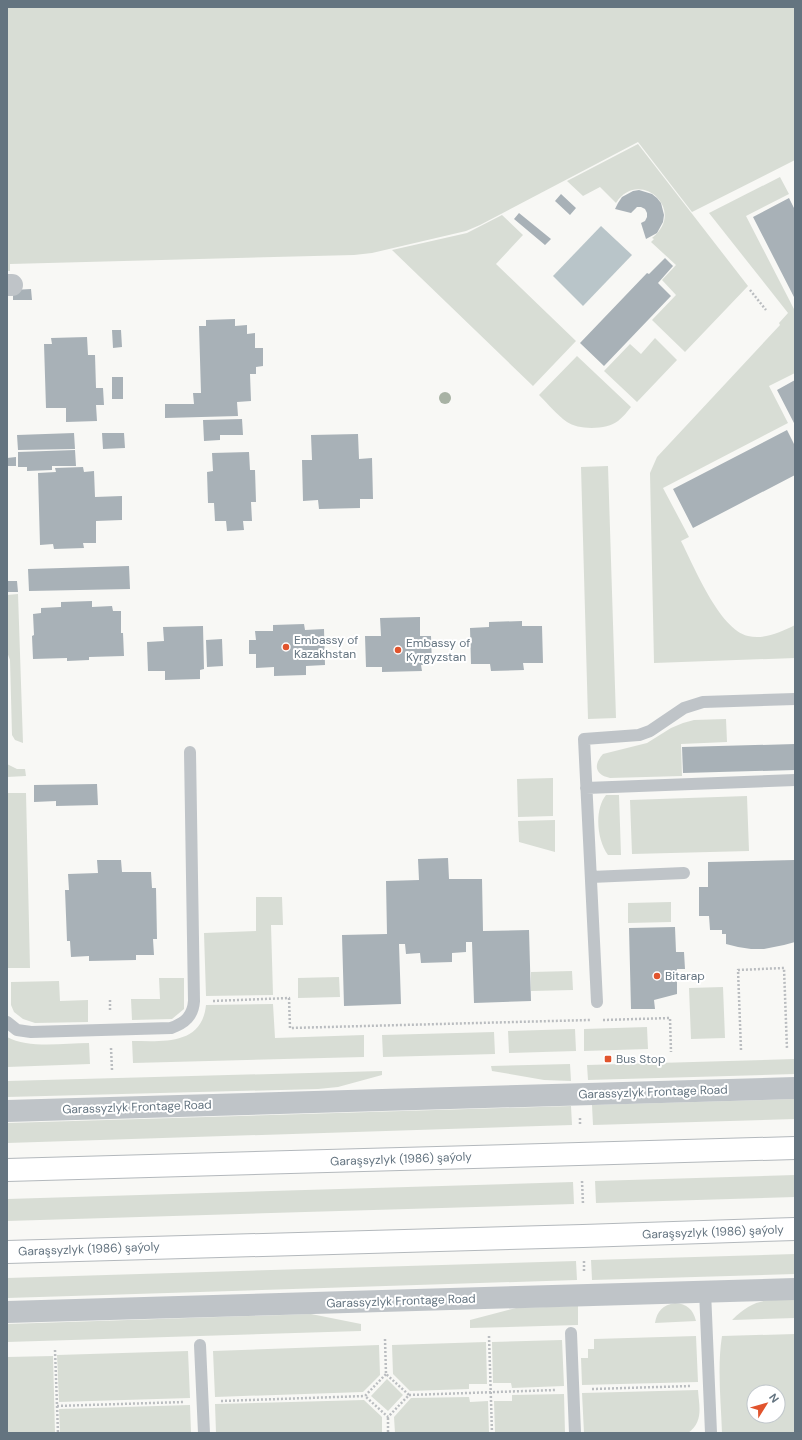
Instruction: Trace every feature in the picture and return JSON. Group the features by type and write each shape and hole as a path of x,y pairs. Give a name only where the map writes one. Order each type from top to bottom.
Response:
{"main road":[{"name":"Garaşsyzlyk (1986) şaýoly","path":"7,1170 795,1148"},
{"name":"Garaşsyzlyk (1986) şaýoly","path":"7,1252 795,1229"}],"street":[{"name":"Garassyzlyk Frontage Road","path":"7,1111 795,1088"},
{"name":"Garassyzlyk Frontage Road","path":"7,1312 795,1289"}],"lane":[{"path":"597,1002 584,739 639,735 650,731 684,708 703,702 795,699"},
{"path":"7,1022 17,1030 31,1032 171,1028 187,1020 193,1011 194,1001 190,752"},
{"path":"586,788 795,780"},
{"path":"591,877 684,874"},
{"path":"705,1291 711,1433"},
{"path":"571,1333 575,1433"},
{"path":"200,1345 204,1433"}],"path":[{"path":"750,290 766,310"},
{"path":"741,1050 738,970 784,968 787,1049"},
{"path":"194,1001 289,998 290,1028 590,1020"},
{"path":"598,1020 670,1018 671,1052"},
{"path":"582,1182 583,1204"},
{"path":"488,1336 492,1433"},
{"path":"385,1339 386,1374 365,1396 388,1417"},
{"path":"55,1350 58,1433"},
{"path":"386,1374 409,1395 388,1417 388,1433"}],"shaded area":[{"path":"7,7 795,7 795,160 692,212 638,142 466,231 372,253 354,255 10,264 10,271 7,271"},
{"path":"638,144 748,286 685,352 652,320 676,295 662,280 676,265 651,242 654,239 652,238 662,227 665,216 662,205 656,196 647,191 636,189 626,193 616,203 600,187 583,196 567,181"},
{"path":"780,177 789,194 746,216 795,311 795,373 769,386 788,423 663,488 689,537 681,541 708,595 727,622 737,631 754,637 778,633 795,625 795,658 654,663 650,473 657,457 780,325 779,323 788,313 709,213"},
{"path":"502,215 523,235 496,264 576,341 533,386 392,250 467,233"},
{"path":"601,226 632,255 583,306 553,276"},
{"path":"655,338 677,360 637,402 604,371 630,344 641,354"},
{"path":"577,356 631,407 622,418 613,424 592,428 572,425 560,416 539,395"},
{"path":"608,466 616,718 588,719 581,467"},
{"path":"18,594 23,743 15,740 12,735 10,660 7,652 7,595"},
{"path":"726,719 727,742 681,744 682,776 610,778 601,775 597,769 598,762 603,754 647,743 671,728 683,723 694,720"},
{"path":"7,764 17,769 25,769 26,776 7,777"},
{"path":"553,778 553,816 518,817 517,779"},
{"path":"7,793 26,793 30,968 7,968"},
{"path":"606,795 619,795 621,855 608,855 604,849 599,833 598,817 602,801"},
{"path":"747,796 749,851 632,854 630,800"},
{"path":"555,820 555,852 519,842 518,821"},
{"path":"256,897 282,897 283,925 271,925 273,995 206,996 204,933 256,931"},
{"path":"671,902 671,922 628,923 628,903"},
{"path":"572,971 573,990 531,991 531,972"},
{"path":"339,977 340,997 298,998 298,978"},
{"path":"159,978 184,978 184,1009 172,1019 132,1020 131,999 160,999"},
{"path":"59,981 60,1001 88,1000 88,1022 35,1023 23,1019 14,1012 11,1005 11,982"},
{"path":"723,987 725,1038 691,1039 689,988"},
{"path":"273,1004 275,1038 364,1035 364,1057 133,1063 132,1041 168,1040 189,1034 197,1028 203,1018 206,1005"},
{"path":"647,1027 648,1049 584,1051 584,1029"},
{"path":"575,1029 576,1051 509,1053 508,1031"},
{"path":"494,1032 495,1054 383,1057 382,1035"},
{"path":"7,1037 16,1041 36,1044 89,1043 90,1064 7,1067"},
{"path":"795,1059 795,1074 588,1080 587,1065"},
{"path":"570,1064 571,1081 544,1080 492,1071 491,1066"},
{"path":"382,1071 382,1075 338,1087 318,1089 7,1097 7,1081"},
{"path":"795,1099 795,1119 593,1125 592,1105"},
{"path":"571,1106 572,1125 7,1143 7,1123"},
{"path":"795,1175 795,1197 596,1203 595,1181"},
{"path":"573,1182 574,1204 7,1221 7,1199"},
{"path":"795,1254 795,1274 592,1280 591,1260"},
{"path":"576,1261 577,1280 7,1298 7,1278"},
{"path":"795,1299 795,1318 732,1320 754,1304 768,1300"},
{"path":"675,1303 689,1308 696,1321 655,1323 657,1315 661,1309 667,1305"},
{"path":"578,1306 578,1325 470,1328 470,1320 516,1308"},
{"path":"311,1314 361,1324 361,1331 7,1342 7,1324"},
{"path":"795,1334 795,1433 722,1433 720,1372 722,1336"},
{"path":"696,1336 698,1382 582,1385 581,1358 588,1358 588,1349 594,1349 594,1339"},
{"path":"562,1340 564,1386 512,1388 511,1383 493,1383 492,1342"},
{"path":"486,1342 487,1384 469,1384 469,1389 410,1391 393,1374 392,1345"},
{"path":"379,1345 380,1375 363,1392 215,1397 213,1351"},
{"path":"188,1351 190,1398 59,1402 57,1355"},
{"path":"53,1356 55,1433 7,1433 7,1357"},
{"path":"387,1379 403,1395 388,1411 371,1396"},
{"path":"698,1390 698,1419 693,1429 688,1433 584,1433 582,1393"},
{"path":"564,1394 565,1433 495,1433 494,1401 512,1401 512,1395"},
{"path":"469,1397 470,1402 488,1401 489,1433 395,1433 394,1417 411,1398"},
{"path":"364,1400 382,1417 382,1433 216,1433 215,1404"},
{"path":"190,1405 191,1433 60,1433 59,1409"}],"building":[{"path":"639,190 652,194 657,198 661,203 664,215 663,222 657,233 646,239 641,223 645,221 647,217 645,209 637,207 631,213 615,209 622,197 633,191"},
{"path":"561,194 576,208 570,215 555,201"},
{"path":"789,198 795,210 795,299 753,217"},
{"path":"519,213 551,239 545,245 514,219"},
{"path":"665,258 673,266 658,283 671,296 604,366 580,343 647,273 649,274"},
{"path":"31,289 32,300 13,300 13,290"},
{"path":"235,319 235,326 247,325 247,334 255,333 255,348 263,348 263,366 256,367 256,374 250,374 251,401 237,402 238,416 165,418 165,404 194,404 193,393 201,393 199,326 206,326 206,320"},
{"path":"112,330 121,330 122,347 113,348"},
{"path":"87,337 88,355 95,355 96,388 103,388 104,405 96,405 97,421 66,422 66,408 46,408 44,344 52,344 51,338"},
{"path":"112,377 123,377 123,399 112,399"},
{"path":"795,380 795,425 777,390"},
{"path":"242,419 243,435 220,435 220,440 204,441 203,420"},
{"path":"787,430 795,446 795,475 693,528 673,489"},
{"path":"74,433 75,449 18,450 17,435"},
{"path":"102,433 124,433 125,448 103,449"},
{"path":"358,434 359,459 372,458 373,499 360,499 360,508 319,509 318,500 303,501 302,460 312,460 311,435"},
{"path":"75,450 76,466 52,466 52,470 27,471 27,467 18,467 18,452"},
{"path":"249,452 250,470 255,470 256,502 251,502 252,521 243,521 244,530 227,531 226,521 215,521 214,503 208,503 207,472 213,471 212,453"},
{"path":"16,457 16,466 7,466 7,458"},
{"path":"83,467 84,472 94,471 95,497 122,496 122,520 96,521 96,543 83,543 84,548 54,549 53,544 40,545 38,473 56,472 55,468"},
{"path":"129,566 130,589 29,591 28,569"},
{"path":"7,581 17,581 18,592 7,592"},
{"path":"92,601 92,607 112,606 113,611 121,611 121,633 123,633 124,656 89,657 89,660 67,661 67,658 33,659 33,614 41,613 41,608 61,607 61,602"},
{"name":"Embassy of Kyrgyzstan","path":"420,617 420,636 431,636 432,665 421,665 422,671 382,672 382,667 366,667 365,636 381,636 380,618"},
{"path":"522,621 522,626 542,626 543,663 523,663 524,670 491,671 490,664 471,664 470,628 489,627 489,622"},
{"name":"Embassy of Kazakhstan","path":"304,624 305,630 324,629 325,665 306,666 306,675 274,676 274,667 256,668 256,654 249,654 249,640 256,640 255,631 273,631 273,625"},
{"path":"203,626 204,669 200,670 200,679 165,680 165,671 148,671 147,642 164,641 163,627"},
{"path":"222,639 223,666 207,667 206,640"},
{"path":"795,744 795,770 683,773 682,747"},
{"path":"97,784 98,805 56,806 56,801 34,802 34,785"},
{"path":"448,858 449,879 482,879 483,931 529,930 531,1001 474,1003 472,942 466,942 466,952 452,953 452,962 421,963 420,953 406,954 405,944 399,944 401,1004 344,1006 342,935 387,934 386,881 419,880 418,859"},
{"path":"97,860 121,860 122,872 151,872 152,888 156,888 157,939 153,939 154,955 136,955 136,960 89,961 89,956 71,957 70,941 67,941 65,890 69,890 68,874 98,873"},
{"path":"795,860 795,942 764,949 751,949 726,944 726,934 722,934 722,930 710,930 709,916 699,916 699,887 708,887 708,862"},
{"path":"675,927 676,952 684,952 685,969 677,969 677,994 654,1000 655,1009 631,1009 629,928"}],"place":[{"name":"Embassy of Kazakhstan","path":"286,647"},
{"name":"Embassy of Kyrgyzstan","path":"398,650"},
{"name":"Bitarap","path":"657,976"},
{"name":"Bus Stop","path":"608,1059"}]}
